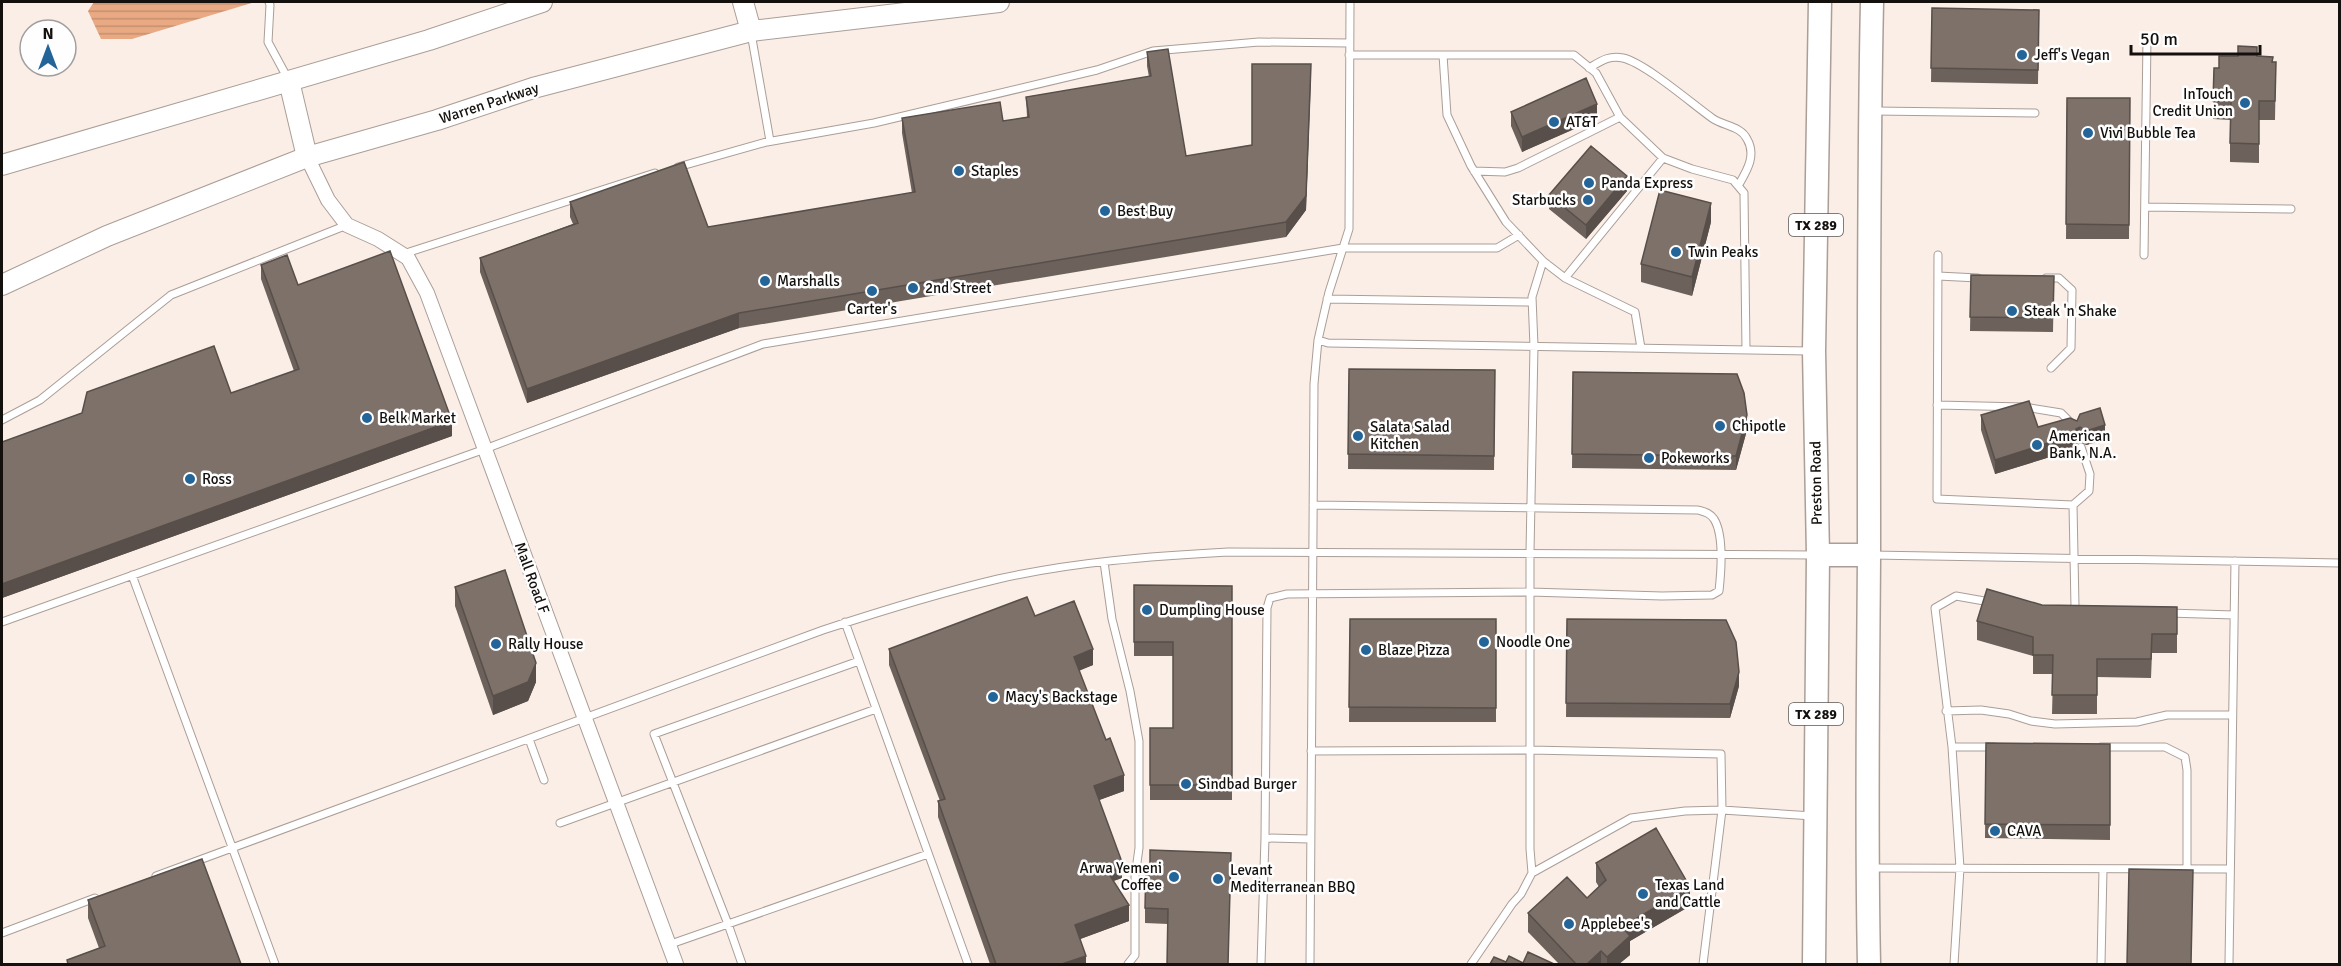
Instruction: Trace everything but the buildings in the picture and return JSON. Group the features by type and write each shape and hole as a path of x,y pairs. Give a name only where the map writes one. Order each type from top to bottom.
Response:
{"main road":[{"path":"2,165 429,40 542,2"},
{"path":"743,2 751,31"},
{"name":"Warren Parkway","path":"2,285 107,236 307,157 437,120 533,88 751,31 999,2"},
{"name":"Preston Road","path":"1814,964 1818,555 1814,351 1820,2"},
{"path":"1869,964 1867,868 1869,111 1872,2"},
{"path":"289,81 307,157"},
{"path":"1818,555 1869,555"}],"street":[{"path":"307,157 328,200 347,225"},
{"name":"Mall Road F","path":"347,225 378,239 408,258 427,293 583,719 676,964"}],"lane":[{"path":"1310,964 1314,384 1318,340 1327,299 1348,229 1350,2"},
{"path":"269,3 268,42 289,81"},
{"path":"751,31 770,141 767,142"},
{"path":"2144,255 2147,39"},
{"path":"402,254 641,177 767,142 874,123 1041,84 1097,70 1153,51 1259,42 1349,43"},
{"path":"1349,55 1574,55 1596,73 1620,117 1663,158 1733,180 1744,193 1746,350"},
{"path":"1443,55 1447,115 1474,171 1506,222 1543,261 1565,278 1635,312 1641,348"},
{"path":"1590,68 1607,57 1622,58 1638,63 1719,123 1739,129 1748,139 1751,163 1738,186"},
{"path":"1869,111 2035,113"},
{"path":"1474,171 1505,172 1518,168 1620,117"},
{"path":"1565,278 1663,158"},
{"path":"2145,207 2291,208"},
{"path":"2,420 40,400 171,295 347,225"},
{"path":"2,622 484,449 763,344 1343,248 1497,248 1519,235"},
{"path":"1938,255 1937,499 2073,505 2089,491 2090,474 2081,447"},
{"path":"1471,964 1521,894 1532,873 1530,849 1530,552 1534,346 1532,302 1543,261"},
{"path":"1938,276 1984,278"},
{"path":"2042,278 2059,278 2072,290 2071,348 2051,368"},
{"path":"1327,299 1532,302"},
{"path":"1318,340 1328,343 1814,351"},
{"path":"1937,405 2024,407 2061,413 2074,430"},
{"path":"1261,964 1268,602 1270,598 1279,595 1313,594 1530,592 1713,595 1719,591 1721,554 1716,521 1709,513 1698,510 1313,505"},
{"path":"2073,505 2074,607"},
{"path":"146,879 845,622 999,579 1148,556 1228,552 1818,555"},
{"path":"1869,555 2340,563"},
{"path":"2229,964 2235,561"},
{"path":"1104,562 1112,619 1130,691 1139,741 1139,848 1135,877 1135,955 1128,964"},
{"path":"132,574 275,964"},
{"path":"1954,964 1960,868 1952,747 1935,608 1956,596 1996,603"},
{"path":"2063,607 2086,608"},
{"path":"2165,613 2234,615"},
{"path":"845,622 968,964"},
{"path":"742,964 654,734 859,661"},
{"path":"560,823 876,709"},
{"path":"1946,711 1982,710 2055,724 2137,722 2167,715 2232,715"},
{"path":"529,739 544,780"},
{"path":"1952,747 1998,747"},
{"path":"2089,747 2165,747 2185,757 2187,869"},
{"path":"1311,751 1530,750 1721,754 1722,810 1703,964"},
{"path":"1532,873 1631,818 1684,811 1722,810 1815,816"},
{"path":"1265,838 1310,839"},
{"path":"668,945 928,854"},
{"path":"1867,868 2230,869"},
{"path":"2101,964 2103,869"},
{"path":"2,933 106,894"}],"shaded area":[{"path":"94,2 255,2 132,39 101,39 88,11"}],"place":[{"name":"Jeff's Vegan","path":"2022,55"},
{"name":"InTouch Credit Union","path":"2245,103"},
{"name":"AT&T","path":"1554,122"},
{"name":"Vivi Bubble Tea","path":"2088,133"},
{"name":"Staples","path":"959,171"},
{"name":"Panda Express","path":"1589,183"},
{"name":"Starbucks","path":"1588,200"},
{"name":"Best Buy","path":"1105,211"},
{"name":"Twin Peaks","path":"1676,252"},
{"name":"Marshalls","path":"765,281"},
{"name":"2nd Street","path":"913,288"},
{"name":"Carter's","path":"872,291"},
{"name":"Steak 'n Shake","path":"2012,311"},
{"name":"Belk Market","path":"367,418"},
{"name":"Chipotle","path":"1720,426"},
{"name":"Salata Salad Kitchen","path":"1358,436"},
{"name":"American Bank, N.A.","path":"2037,445"},
{"name":"Pokeworks","path":"1649,458"},
{"name":"Ross","path":"190,479"},
{"name":"Dumpling House","path":"1147,610"},
{"name":"Noodle One","path":"1484,642"},
{"name":"Rally House","path":"496,644"},
{"name":"Blaze Pizza","path":"1366,650"},
{"name":"Macy's Backstage","path":"993,697"},
{"name":"Sindbad Burger","path":"1186,784"},
{"name":"CAVA","path":"1995,831"},
{"name":"Arwa Yemeni Coffee","path":"1174,877"},
{"name":"Levant Mediterranean BBQ","path":"1218,879"},
{"name":"Texas Land and Cattle","path":"1643,894"},
{"name":"Applebee's","path":"1569,924"}]}
